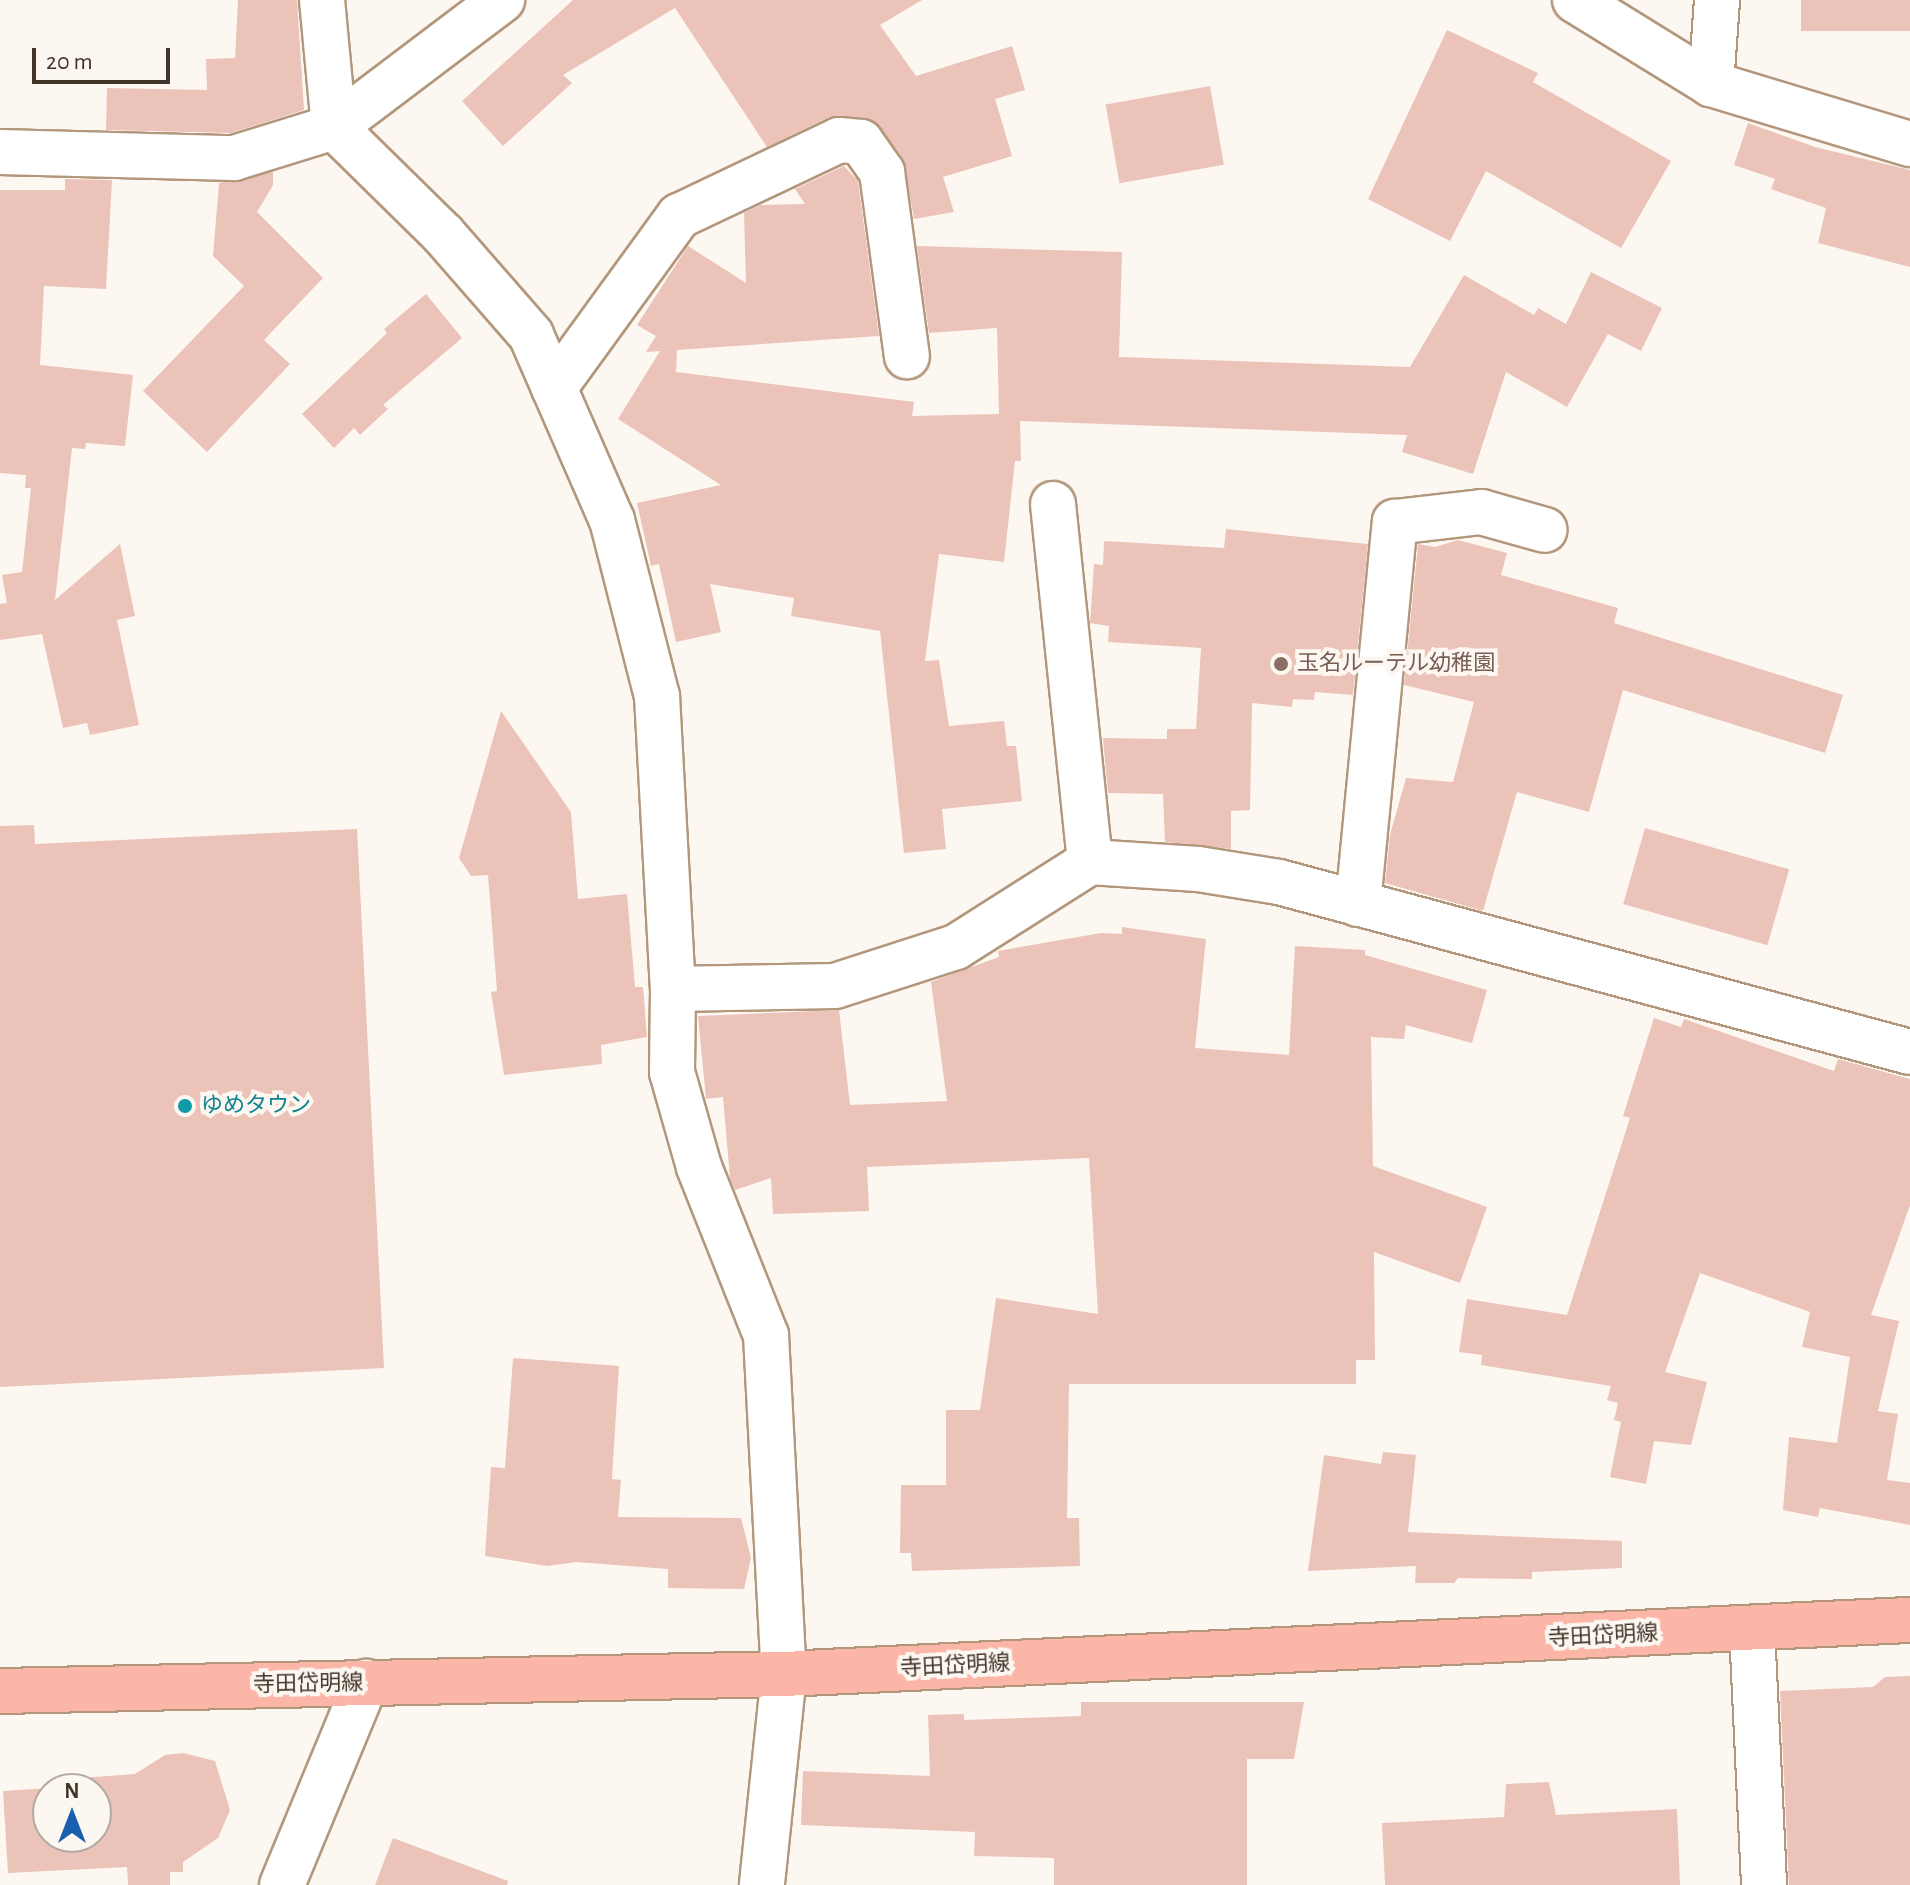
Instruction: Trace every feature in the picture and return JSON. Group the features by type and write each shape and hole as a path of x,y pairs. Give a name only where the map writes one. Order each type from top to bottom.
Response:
{"main road":[{"name":"寺田岱明線","path":"0,1691 784,1674 1910,1620"}],"street":[{"path":"322,0 334,127 443,234 531,335 612,520 657,696 673,989 672,1072 699,1167 766,1335 784,1674 762,1885"},
{"path":"0,152 234,158 334,127 502,0"},
{"path":"1575,0 1711,84 1910,144"},
{"path":"1711,84 1717,0"},
{"path":"554,388 679,216 839,140 861,142 882,172 907,356"},
{"path":"1053,504 1090,862"},
{"path":"1358,904 1395,522 1481,512 1545,530"},
{"path":"673,989 835,986 956,947 1090,862 1198,869 1279,882 1910,1052"},
{"path":"1752,1629 1764,1885"},
{"path":"282,1885 366,1682"}],"building":[{"path":"238,0 297,0 304,110 231,133 106,130 107,88 207,90 206,59 235,58"},
{"path":"573,0 922,0 880,25 916,76 1012,46 1025,90 995,99 1012,156 943,177 954,212 914,219 903,158 874,121 829,117 767,147 675,8 563,75 572,83 503,146 462,101"},
{"path":"1801,0 1910,0 1910,31 1801,31"},
{"path":"1447,30 1538,73 1533,82 1671,161 1621,248 1486,171 1450,241 1368,199"},
{"path":"1210,86 1224,165 1120,183 1106,104"},
{"path":"1748,123 1815,147 1910,170 1910,267 1818,243 1826,208 1771,189 1775,179 1734,165"},
{"path":"844,166 858,181 879,336 677,350 676,372 914,402 912,416 999,414 997,328 929,333 917,246 1122,252 1119,357 1410,367 1464,275 1534,315 1538,308 1566,324 1591,272 1662,308 1641,351 1608,334 1567,407 1506,372 1473,474 1402,452 1407,435 1020,421 1021,461 1015,461 1004,562 939,554 925,661 939,660 949,726 1004,721 1007,746 1016,746 1022,801 942,809 946,849 904,853 880,631 791,616 794,598 710,584 721,632 676,642 659,564 651,566 637,503 721,485 618,419 660,351 646,352 656,336 637,325 688,246 746,283 744,213 760,205 805,204 795,189"},
{"path":"273,172 273,185 257,212 323,278 264,340 290,364 207,452 143,391 244,286 213,256 219,183"},
{"path":"65,179 112,180 106,289 44,286 40,365 133,375 125,446 86,443 85,449 72,448 55,600 120,544 135,616 117,620 139,725 90,735 87,723 63,728 42,634 0,640 0,604 7,603 2,575 22,572 31,488 25,488 26,475 0,473 0,190 65,190"},
{"path":"426,294 462,338 383,405 388,409 360,435 354,428 334,448 302,414 387,333 384,329"},
{"path":"1226,529 1368,544 1353,695 1315,692 1314,700 1293,699 1292,707 1252,703 1250,810 1231,811 1231,849 1165,842 1163,794 1108,793 1103,738 1167,739 1167,729 1196,729 1201,648 1108,642 1109,626 1090,623 1094,564 1103,565 1104,541 1224,548"},
{"path":"1458,540 1507,553 1501,575 1618,608 1614,623 1843,695 1825,753 1623,690 1589,812 1517,792 1483,911 1385,883 1390,835 1406,778 1453,782 1474,702 1404,685 1418,544 1435,547"},
{"path":"501,711 571,812 578,899 627,894 635,987 643,987 647,1037 601,1045 602,1064 504,1075 491,992 497,991 488,875 471,876 459,858"},
{"name":"ゆめタウン","path":"34,825 35,844 357,829 384,1368 0,1387 0,826"},
{"path":"1645,828 1789,869 1767,945 1623,904"},
{"path":"1122,927 1206,939 1195,1048 1289,1055 1295,946 1365,950 1365,955 1487,990 1472,1043 1406,1025 1404,1039 1371,1037 1373,1166 1487,1207 1460,1283 1374,1252 1375,1360 1356,1360 1356,1384 1069,1384 1067,1518 1079,1518 1080,1566 912,1571 911,1553 900,1553 901,1485 946,1485 946,1410 980,1410 996,1298 1098,1314 1089,1158 867,1167 869,1211 773,1214 771,1178 735,1190 730,1178 723,1097 706,1099 698,1016 839,1010 850,1105 947,1101 931,982 999,957 998,951 1101,933 1122,934"},
{"path":"1654,1018 1681,1027 1684,1019 1834,1071 1838,1059 1910,1079 1910,1205 1871,1315 1899,1321 1878,1411 1898,1414 1887,1480 1910,1483 1910,1525 1820,1508 1818,1517 1783,1510 1789,1437 1837,1443 1850,1357 1802,1347 1810,1312 1700,1273 1665,1372 1707,1382 1691,1445 1654,1441 1646,1484 1610,1477 1621,1422 1614,1420 1618,1403 1607,1400 1611,1386 1481,1365 1482,1355 1459,1352 1467,1299 1567,1315 1630,1118 1623,1116"},
{"path":"513,1358 619,1366 612,1479 621,1480 618,1517 741,1518 751,1558 744,1589 668,1588 668,1569 576,1562 547,1566 485,1556 491,1467 505,1468"},
{"path":"1383,1452 1416,1455 1408,1532 1622,1541 1622,1568 1532,1572 1532,1579 1458,1578 1454,1583 1415,1583 1416,1566 1308,1571 1324,1455 1381,1464"},
{"path":"1910,1676 1910,1885 1789,1885 1780,1691 1873,1687 1885,1677"},
{"path":"1081,1702 1304,1702 1294,1759 1247,1759 1247,1885 1054,1885 1054,1858 974,1856 975,1832 801,1825 803,1771 930,1776 928,1715 964,1714 964,1720 1081,1716"},
{"path":"183,1753 215,1761 230,1810 218,1838 183,1862 183,1872 170,1872 170,1885 128,1885 127,1867 8,1873 3,1791 32,1789 32,1853 112,1853 112,1776 135,1774 165,1755"},
{"path":"1549,1782 1556,1815 1677,1809 1680,1885 1385,1885 1382,1823 1504,1817 1506,1784"},
{"path":"393,1838 508,1881 507,1885 375,1885"}],"place":[{"name":"玉名ルーテル幼稚園","path":"1281,664"},
{"name":"ゆめタウン","path":"185,1106"}]}
